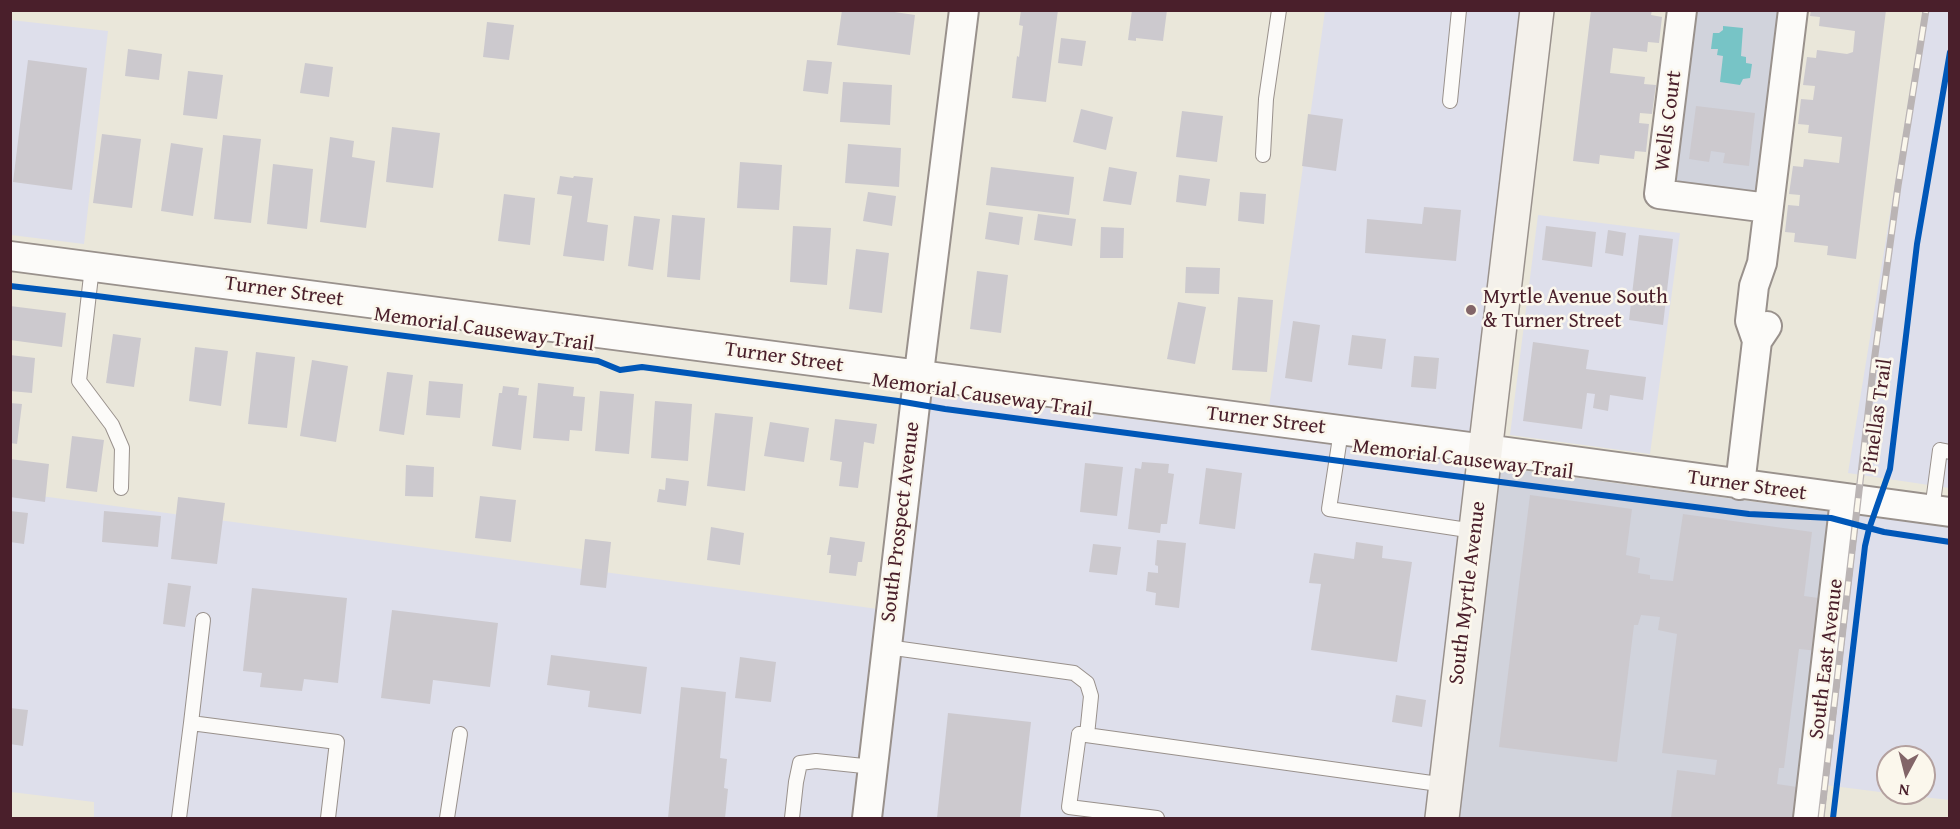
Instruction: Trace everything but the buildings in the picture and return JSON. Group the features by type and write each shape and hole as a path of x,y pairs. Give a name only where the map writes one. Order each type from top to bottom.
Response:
{"main road":[{"name":"South Myrtle Avenue","path":"1442,819 1474,531 1483,480 1537,10"}],"street":[{"name":"South Prospect Avenue","path":"867,819 964,10"},
{"name":"Wells Court","path":"1682,10 1659,194 1768,208"},
{"path":"1740,485 1757,341 1750,321 1754,286 1762,263 1793,10"},
{"name":"Turner Street","path":"10,256 1941,511"},
{"name":"South East Avenue","path":"1808,819 1845,498"}],"lane":[{"path":"1263,155 1266,99 1279,10"},
{"path":"1450,101 1459,10"},
{"path":"92,267 79,381 112,425 122,448 121,488"},
{"path":"1341,431 1329,509 1474,531"},
{"path":"1941,511 1945,451"},
{"path":"179,819 203,620"},
{"path":"887,647 1074,673 1087,683 1091,696 1088,735"},
{"path":"191,723 338,742 328,819"},
{"path":"447,819 460,734"},
{"path":"1157,819 1069,807 1079,734 1446,785"},
{"path":"792,819 800,763 816,762 873,767"}],"shaded area":[{"path":"1325,11 1522,11 1474,433 1269,407"},
{"path":"1696,11 1780,11 1757,192 1675,181"},
{"path":"1923,11 1949,11 1949,488 1848,473"},
{"path":"11,20 108,31 84,244 11,235"},
{"path":"1538,215 1680,233 1650,454 1510,435"},
{"path":"930,393 1471,462 1429,818 881,818"},
{"path":"1497,467 1831,512 1795,818 1455,818"},
{"path":"11,492 878,609 854,818 94,818 94,802 11,792"},
{"path":"1857,515 1949,527 1949,800 1936,798 1936,745 1876,745 1876,791 1825,785"}],"water":[{"path":"1723,26 1743,28 1741,56 1746,57 1746,63 1752,64 1750,78 1743,79 1740,85 1720,82 1723,56 1717,55 1718,49 1711,49 1713,33 1719,33 1723,30"}],"railway":[{"path":"1821,818 1874,362 1898,186 1926,10"}],"cycle path":[{"name":"Pinellas Trail","path":"1833,818 1865,546 1890,469 1917,244 1950,52"},
{"name":"Memorial Causeway Trail","path":"10,286 598,361 620,370 642,367 1749,514 1831,518 1884,532 1950,542"}],"place":[{"name":"Myrtle Avenue South & Turner Street","path":"1471,310"}]}
